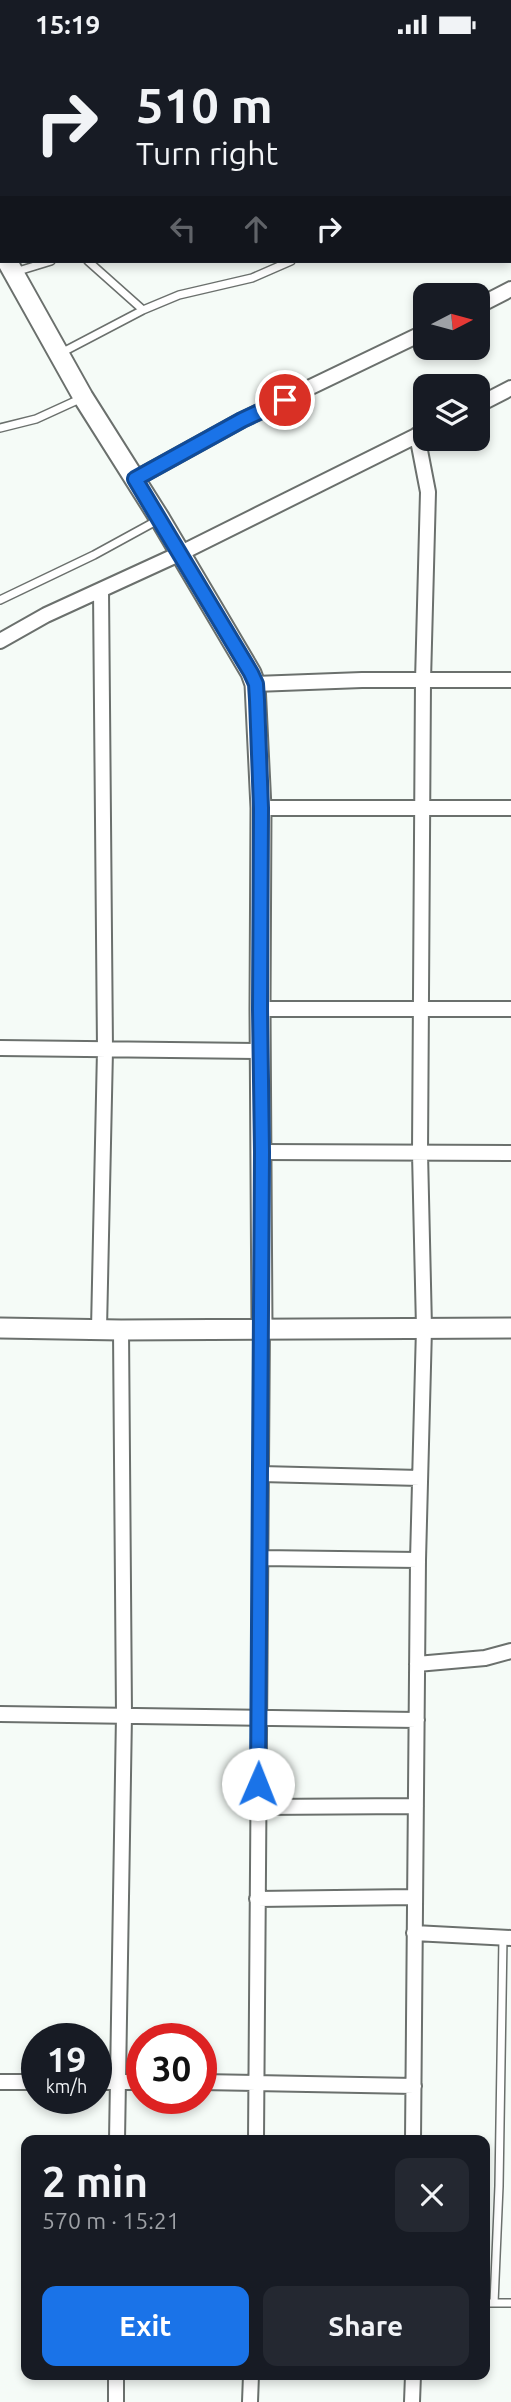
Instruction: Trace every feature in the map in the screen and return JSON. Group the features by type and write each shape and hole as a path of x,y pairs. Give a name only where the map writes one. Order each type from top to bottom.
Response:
{"street":[{"path":"10,267 58,355 160,519 256,684 261,808 262,1152 256,2135"},
{"path":"490,300 511,289"},
{"path":"135,479 242,420 413,337"},
{"path":"490,399 511,388"},
{"path":"0,641 46,615 179,554 413,437"},
{"path":"414,2135 418,1560 424,1328 420,1153 423,681 428,492 423,451"},
{"path":"99,1329 105,1050 101,590"},
{"path":"256,684 362,680 511,680"},
{"path":"261,808 511,808"},
{"path":"260,1009 511,1009"},
{"path":"0,1048 261,1052"},
{"path":"262,1152 511,1153"},
{"path":"0,1328 511,1328"},
{"path":"117,2135 124,1715 121,1330"},
{"path":"261,1474 420,1478"},
{"path":"260,1557 418,1560"},
{"path":"417,1664 485,1658 511,1651"},
{"path":"0,1714 417,1720"},
{"path":"258,1807 416,1806"},
{"path":"257,1899 414,1896"},
{"path":"414,1933 507,1938"},
{"path":"0,2082 21,2082"},
{"path":"112,2082 126,2082"},
{"path":"217,2082 414,2086"},
{"path":"116,2380 116,2402"},
{"path":"250,2402 251,2380"},
{"path":"412,2402 413,2380"}],"lane":[{"path":"10,267 37,263"},
{"path":"90,263 143,310"},
{"path":"58,355 143,310 179,295 252,278 286,263"},
{"path":"0,428 36,419 83,397"},
{"path":"0,600 94,555 160,519"},
{"path":"494,2303 507,1938"},
{"path":"490,2303 511,2303"}],"route":[{"path":"258,1784 262,1152 261,808 256,684 135,479 242,420 285,400"}]}
